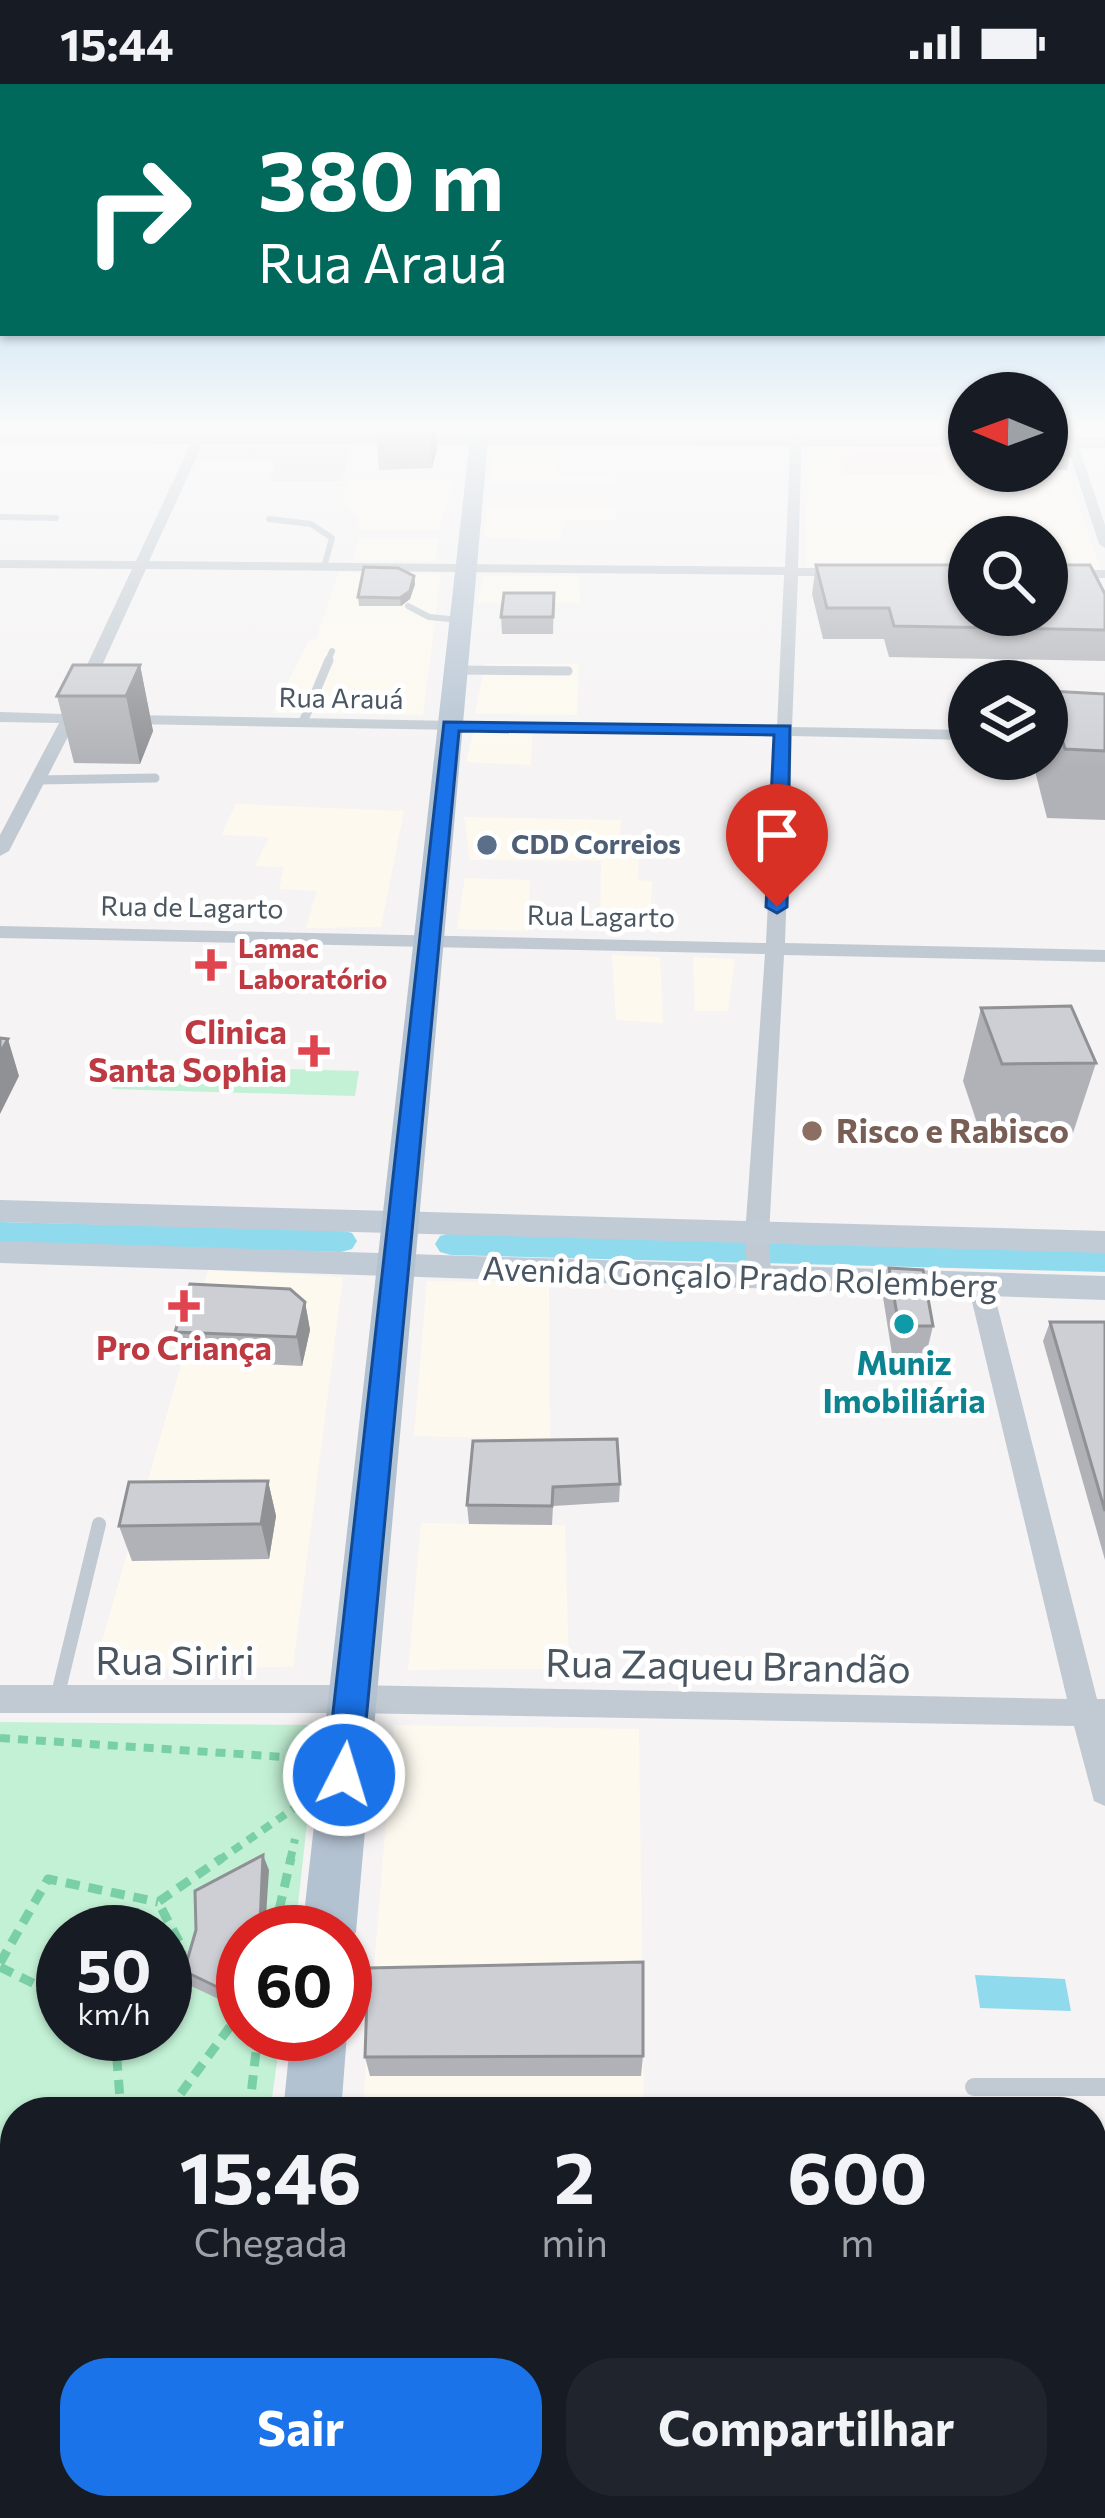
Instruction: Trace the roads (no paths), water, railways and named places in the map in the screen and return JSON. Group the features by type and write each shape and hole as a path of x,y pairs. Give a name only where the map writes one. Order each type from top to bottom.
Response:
{"main road":[{"path":"331,1905 388,1246 468,544"},
{"path":"0,1211 388,1246"},
{"name":"Avenida Gonçalo Prado Rolemberg","path":"388,1246 758,1254 1105,1242"},
{"path":"0,1252 388,1246"},
{"name":"Avenida Gonçalo Prado Rolemberg","path":"758,1254 980,1285 1105,1288"},
{"path":"313,2097 317,2061"}],"street":[{"path":"0,851 70,718 152,544"},
{"path":"758,1254 792,544"},
{"path":"0,563 373,571 858,572"},
{"path":"1068,574 1105,574"},
{"name":"Rua Arauá","path":"0,716 948,734"},
{"name":"Rua de Lagarto","path":"0,932 383,938"},
{"name":"Rua Lagarto","path":"383,938 1105,956"},
{"path":"980,1285 1095,1713 1105,1791"},
{"name":"Rua Siriri","path":"0,1700 350,1699"},
{"name":"Rua Zaqueu Brandão","path":"350,1699 1095,1713"}],"lane":[{"path":"324,568 331,544"},
{"path":"408,606 429,617 460,620"},
{"path":"302,722 332,651"},
{"path":"455,670 568,670"},
{"path":"38,780 155,778"},
{"path":"57,1700 100,1524"},
{"path":"974,2087 1105,2087"}],"water":[{"path":"975,1975 1065,1979 1071,2011 980,2008"}],"waterway":[{"path":"0,1233 341,1241"},
{"path":"451,1244 1105,1261"}],"place":[{"name":"CDD Correios","path":"487,845"},
{"name":"Lamac Laboratório","path":"211,965"},
{"name":"Clinica Santa Sophia","path":"314,1051"},
{"name":"Risco e Rabisco","path":"812,1131"},
{"name":"Pro Criança","path":"184,1306"},
{"name":"Muniz Imobiliária","path":"904,1324"}]}
